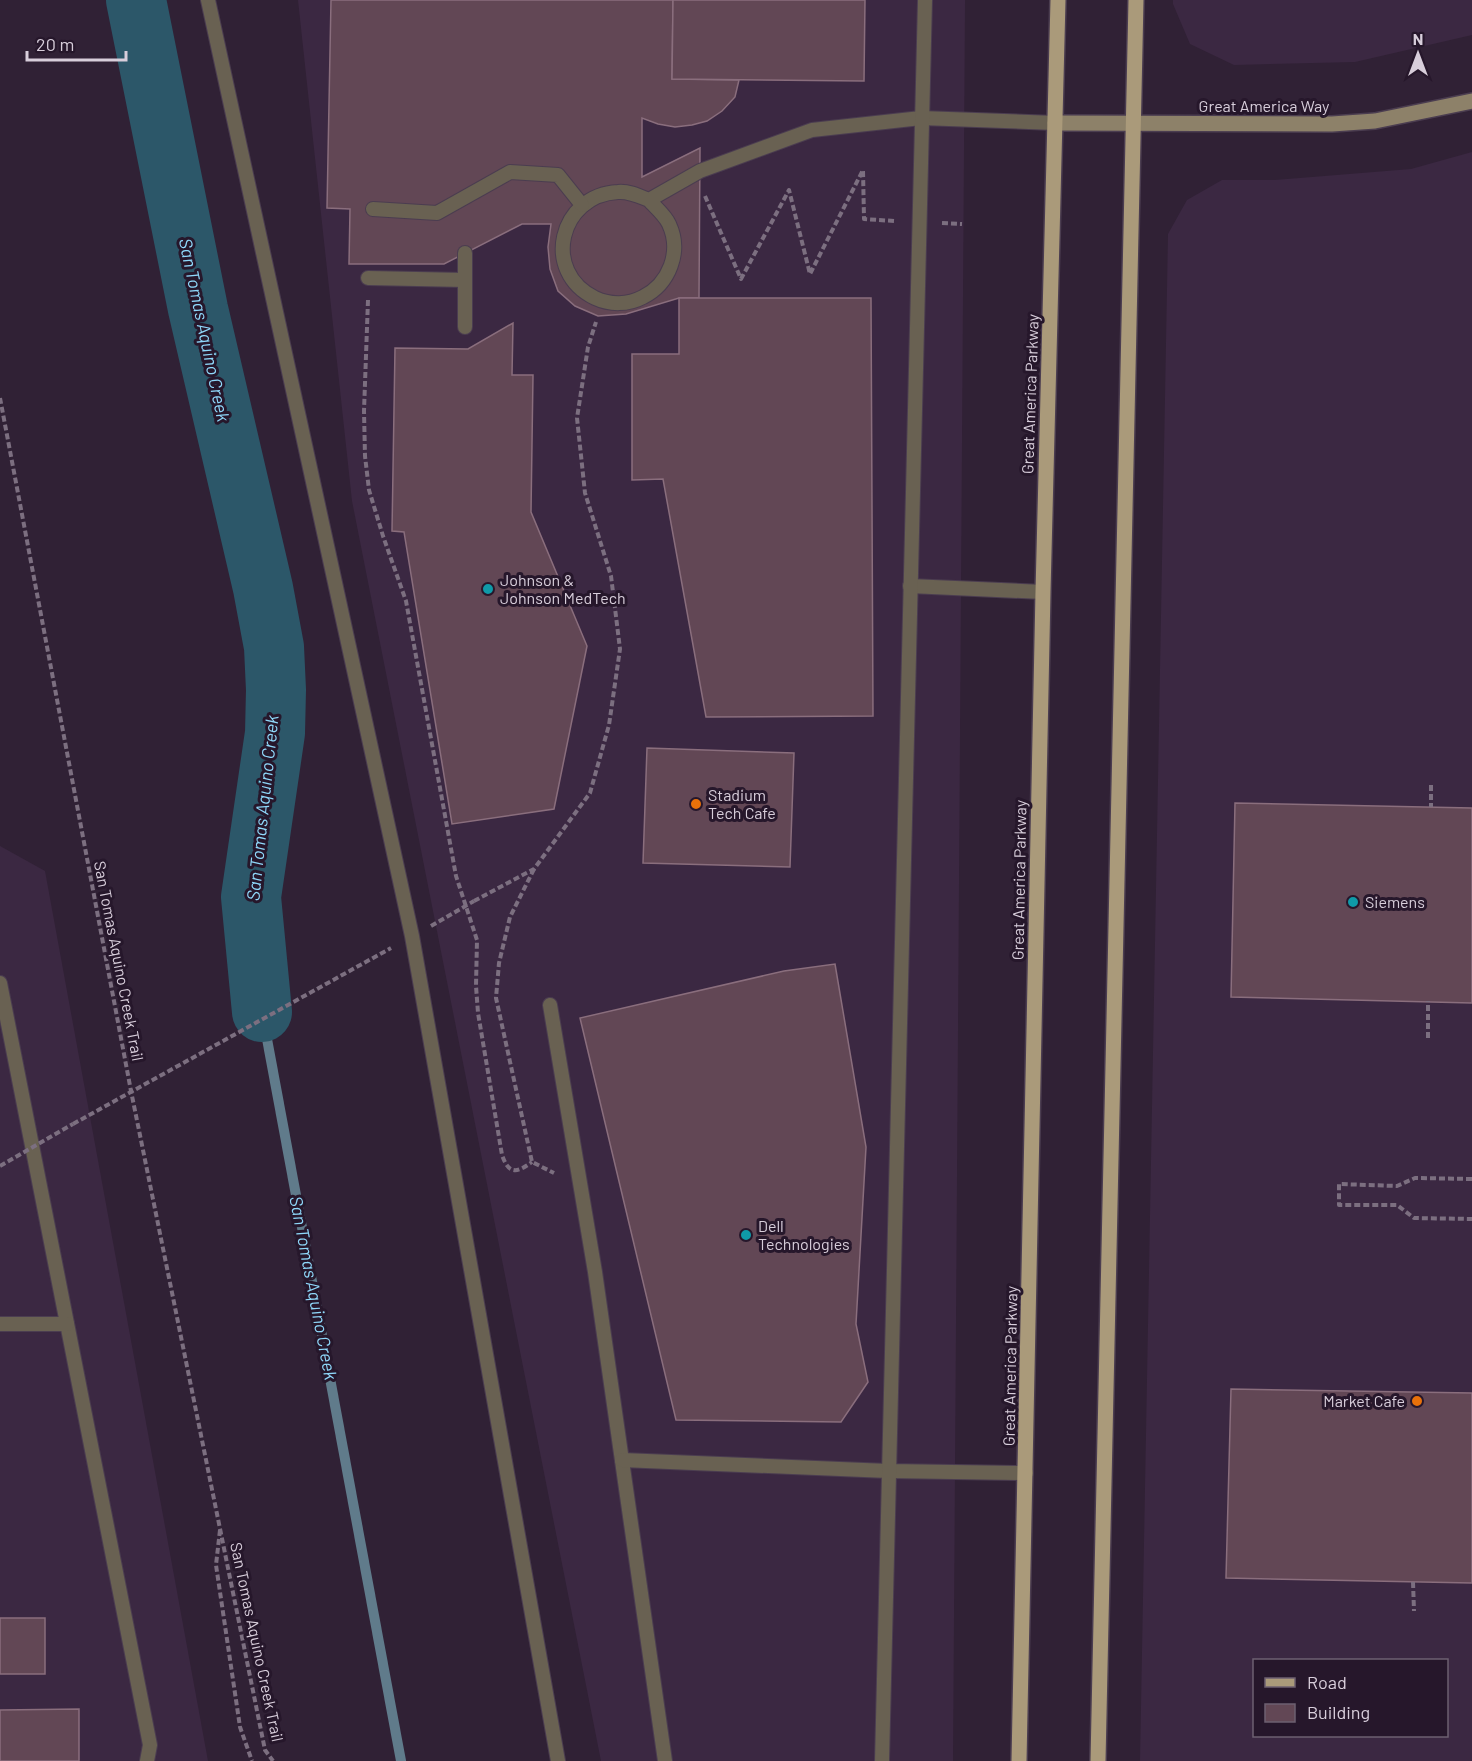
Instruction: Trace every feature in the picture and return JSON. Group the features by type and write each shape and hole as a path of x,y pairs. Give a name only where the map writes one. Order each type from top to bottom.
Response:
{"main road":[{"name":"Great America Parkway","path":"1019,1761 1043,592 1058,0"},
{"path":"1098,1761 1136,0"}],"street":[{"name":"Great America Way","path":"1055,123 1332,124 1375,120 1472,101"}],"lane":[{"path":"208,0 412,936 558,1761"},
{"path":"882,1761 925,0"},
{"path":"649,200 700,171 812,130 921,118 1055,123"},
{"path":"373,209 437,213 510,172 558,175 582,205"},
{"path":"630,193 649,200 669,222 675,241 673,260 666,278 652,292 635,301 603,302 586,294 572,280 564,260 563,240 570,220 582,205 600,195 630,193"},
{"path":"465,253 465,327"},
{"path":"368,278 465,280"},
{"path":"910,586 1043,592"},
{"path":"0,982 150,1745 147,1761"},
{"path":"550,1005 580,1183 665,1761"},
{"path":"0,1324 67,1324"},
{"path":"622,1460 888,1471 1026,1473"}],"path":[{"path":"702,191 741,279 789,190 810,274 863,170 864,219 894,221"},
{"path":"933,223 962,224"},
{"path":"368,278 364,411 365,456 369,490 406,601 456,876 477,940 478,1013 502,1155 505,1164 515,1171 520,1171 532,1162"},
{"path":"532,1162 496,998 499,963 510,918 534,869 590,793 609,725 620,650 611,576 585,493 577,418 588,347 598,316"},
{"name":"San Tomas Aquino Creek Trail","path":"0,398 131,1091 266,1750 273,1761"},
{"path":"1431,785 1431,807"},
{"path":"431,926 534,869"},
{"path":"0,1166 396,945"},
{"path":"1428,1002 1428,1038"},
{"path":"532,1162 580,1183"},
{"path":"1472,1179 1415,1178 1397,1186 1339,1184 1339,1205 1397,1205 1414,1218 1472,1219"},
{"name":"San Tomas Aquino Creek Trail","path":"221,1527 216,1565 240,1727 252,1761"},
{"path":"1413,1582 1414,1611"}],"shaded area":[{"path":"298,0 965,0 953,1761 601,1761 352,501"},
{"path":"1173,0 1472,0 1472,35 1355,62 1234,65 1190,44"},
{"path":"1472,152 1472,1761 1140,1761 1168,234 1187,200 1222,180 1275,180 1411,169"},
{"path":"0,846 45,871 208,1761 0,1761"}],"building":[{"path":"331,0 673,0 672,79 739,80 735,97 722,111 707,121 675,127 642,118 642,177 700,148 699,298 679,298 626,314 598,316 575,306 558,291 550,269 548,247 551,224 522,224 444,264 349,264 350,209 327,208"},
{"path":"673,0 865,0 864,81 672,79"},
{"path":"679,298 871,298 873,716 706,717 663,479 632,480 632,354 679,354"},
{"name":"Johnson & Johnson MedTech","path":"513,323 512,375 533,375 531,512 587,646 554,809 452,824 404,532 392,531 395,348 468,349"},
{"path":"647,748 794,753 790,867 643,863"},
{"name":"Siemens","path":"1235,803 1472,808 1472,1003 1231,997"},
{"name":"Dell Technologies","path":"835,964 866,1147 856,1324 868,1382 841,1422 676,1420 580,1018 784,971"},
{"path":"1231,1389 1472,1393 1472,1583 1226,1578"},
{"path":"0,1618 45,1618 45,1674 0,1674"},
{"path":"79,1709 79,1761 0,1761 0,1710"}],"waterway":[{"name":"San Tomas Aquino Creek","path":"136,0 198,309 263,588 274,647 275,733 251,897 262,1012"},
{"name":"San Tomas Aquino Creek","path":"262,1012 401,1761"}],"place":[{"name":"Johnson & Johnson MedTech","path":"488,589"},
{"name":"Stadium Tech Cafe","path":"696,804"},
{"name":"Siemens","path":"1353,902"},
{"name":"Dell Technologies","path":"746,1235"},
{"name":"Market Cafe","path":"1417,1401"}]}
